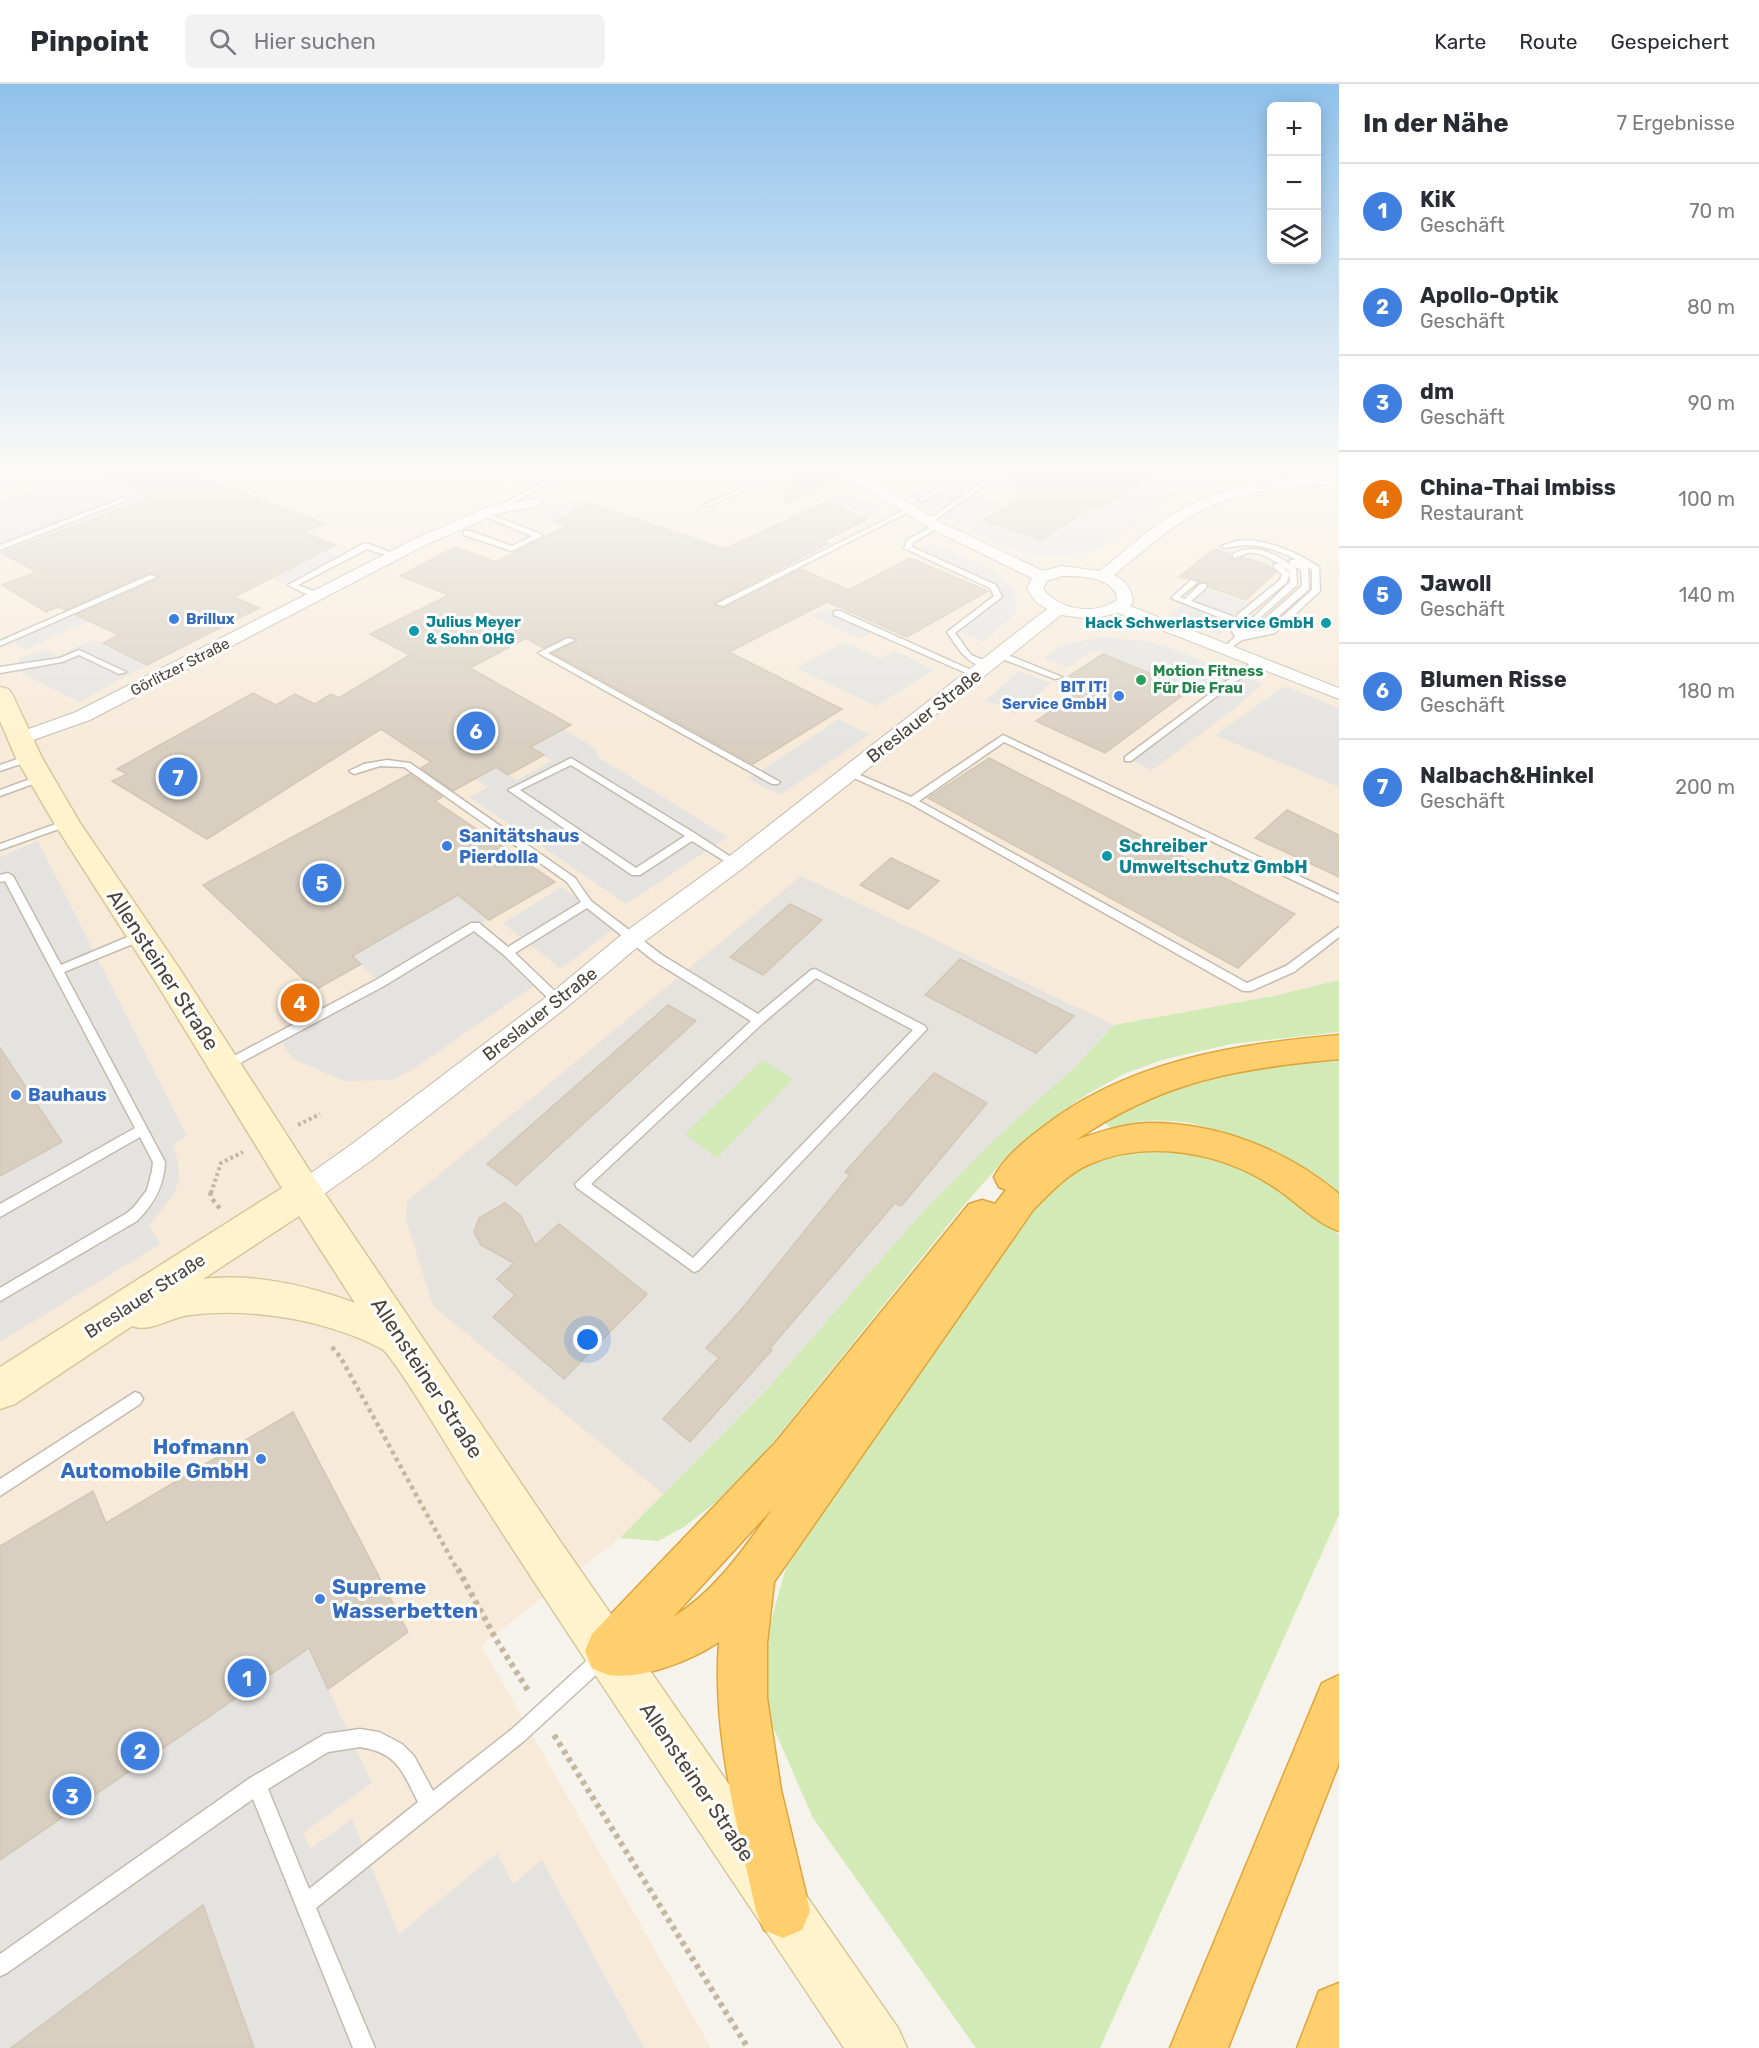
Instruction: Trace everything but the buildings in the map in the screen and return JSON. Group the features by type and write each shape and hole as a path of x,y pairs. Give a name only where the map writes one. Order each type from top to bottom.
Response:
{"highway":[{"path":"609,1651 790,1458 1008,1183 1045,1146 1121,1097 1160,1079 1240,1057 1339,1047"},
{"path":"609,1651 656,1648 678,1640 703,1625 718,1611 753,1570 1020,1199 1055,1167 1086,1150 1122,1139 1153,1136 1193,1138 1238,1152 1284,1173 1323,1201 1339,1216"},
{"path":"753,1570 743,1630 742,1669 746,1729 783,1911"},
{"path":"1199,2048 1339,1700"},
{"path":"1326,2048 1339,2011"}],"street":[{"name":"Görlitzer Straße","path":"30,758 83,716 380,563"},
{"path":"1012,563 1042,577"},
{"path":"1102,577 1120,563"},
{"path":"1069,571 1102,577 1122,588 1125,602 1119,608 1085,614 1059,608 1039,596 1035,589 1036,583 1042,577 1069,571"},
{"name":"Breslauer Straße","path":"0,1390 304,1193 362,1152 558,1001 633,938 850,774 1059,608"},
{"path":"1119,608 1233,644 1258,662 1339,694"},
{"name":"Allensteiner Straße","path":"0,694 30,758 67,823 225,1066 304,1193 783,1911 878,2048"},
{"path":"101,1326 184,1299 240,1294 303,1302 400,1338"}],"lane":[{"path":"317,596 292,585 334,563"},
{"path":"720,604 803,563"},
{"path":"939,563 993,588 998,597 951,632 968,657 988,665"},
{"path":"1233,644 1240,617 1283,581 1286,574 1280,567 1270,563"},
{"path":"1233,644 1250,622 1294,583 1293,570 1282,563"},
{"path":"1233,644 1272,632 1316,591 1316,569 1307,563"},
{"path":"0,644 153,577"},
{"path":"1175,598 1185,580"},
{"path":"1175,598 1194,582"},
{"path":"1187,601 1203,586"},
{"path":"1175,598 1229,618 1233,644"},
{"path":"837,613 988,665 1058,677"},
{"path":"571,640 542,653 776,782"},
{"path":"0,669 62,660 79,652 122,672"},
{"path":"1128,759 1258,662"},
{"path":"912,801 1003,738 1339,899"},
{"path":"0,768 30,758"},
{"path":"0,793 30,758"},
{"path":"693,836 636,873 513,790 571,761 693,836 735,863"},
{"path":"354,771 383,762 407,765 571,880 587,903 658,958 759,1020"},
{"path":"850,774 912,801 1247,988 1290,969 1339,931"},
{"path":"0,847 67,823"},
{"path":"0,879 8,876 159,1162 159,1176 155,1191 145,1206 0,1295"},
{"path":"508,952 587,903"},
{"path":"225,1066 380,983 475,926 508,952 558,1001"},
{"path":"57,971 141,936"},
{"path":"815,973 921,1029 694,1266 582,1184 759,1020 815,973"},
{"path":"0,1211 142,1130"},
{"path":"0,1488 135,1399"},
{"path":"305,1904 542,1715 609,1651"},
{"path":"0,1966 257,1785 305,1753 325,1743 345,1739 379,1741 396,1750 407,1763 430,1805"},
{"path":"257,1785 364,2048"}],"path":[{"path":"328,1342 341,1358 497,1641 748,2048"}],"shaded area":[{"path":"0,563 1339,563 1339,980 1274,996 1114,1025 1075,1067 1000,1136 872,1270 770,1386 620,1538 481,1645 711,2048 0,2048"},
{"path":"305,563 339,563 292,587 272,579"},
{"path":"941,563 975,563 991,570 1012,587 1017,604 1015,614 983,642 955,629 998,597 993,587"},
{"path":"169,566 187,575 26,650 17,646 13,634"},
{"path":"1207,590 1252,603 1219,635 1168,614"},
{"path":"826,608 874,631 860,639 812,616"},
{"path":"1105,637 1155,642 1262,684 1234,709 1152,770 1128,759 1210,699 1103,654 1101,650 1087,654 1068,668 1044,658 1058,647 1069,643"},
{"path":"92,639 147,665 79,702 21,673 18,658 46,650 58,656"},
{"path":"845,642 880,659 895,651 934,670 876,706 796,668"},
{"path":"1019,671 1051,683 1015,714 986,700"},
{"path":"1285,686 1339,708 1339,787 1215,735"},
{"path":"839,719 869,735 780,795 748,779"},
{"path":"564,729 596,749 598,757 728,837 626,904 469,797 488,787 475,779 496,767 517,780 552,761 530,747"},
{"path":"38,841 187,1136 173,1144 178,1162 179,1180 173,1196 149,1225 160,1244 0,1342 0,1176 62,1142 0,1048 0,857"},
{"path":"801,876 1114,1025 1075,1067 921,1214 770,1386 663,1494 433,1306 406,1219 407,1201"},
{"path":"562,887 617,926 561,969 503,923"},
{"path":"458,895 489,920 475,925 538,983 416,1067 392,1080 344,1081 292,1058 279,1038 379,982 352,956"},
{"path":"309,1648 372,1783 303,1833 310,1849 352,1819 399,1934 497,1853 513,1884 542,1860 644,2048 254,2048 203,1905 11,2048 0,2048 0,1860"}],"green space":[{"path":"1339,980 1339,1032 1231,1044 1162,1060 1124,1074 1089,1093 1051,1119 1010,1153 965,1204 761,1457 715,1503 684,1527 658,1541 620,1538 770,1386 921,1214 994,1140 1075,1067 1114,1025 1274,996"},
{"path":"1339,1056 1339,1195 1295,1165 1247,1140 1222,1131 1196,1124 1169,1121 1142,1121 1110,1128 1102,1120 1154,1093 1240,1069"},
{"path":"762,1060 793,1079 717,1158 685,1134"},
{"path":"1158,1149 1190,1152 1220,1159 1258,1174 1293,1195 1339,1235 1339,1515 1100,2048 976,2048 813,1818 764,1706 765,1642 786,1568 806,1525 999,1252 1051,1187 1083,1168 1121,1154"}],"place":[{"name":"Brillux","path":"174,619"},
{"name":"Hack Schwerlastservice GmbH","path":"1326,623"},
{"name":"Julius Meyer & Sohn OHG","path":"414,631"},
{"name":"Motion Fitness Für Die Frau","path":"1141,680"},
{"name":"BIT IT! Service GmbH","path":"1119,696"},
{"name":"Blumen Risse","path":"476,731"},
{"name":"Nalbach&Hinkel","path":"178,777"},
{"name":"Sanitätshaus Pierdolla","path":"447,846"},
{"name":"Schreiber Umweltschutz GmbH","path":"1107,856"},
{"name":"Jawoll","path":"322,883"},
{"name":"China-Thai Imbiss","path":"300,1003"},
{"name":"Bauhaus","path":"16,1095"},
{"name":"Hofmann Automobile GmbH","path":"261,1459"},
{"name":"Supreme Wasserbetten","path":"320,1599"},
{"name":"KiK","path":"247,1678"},
{"name":"Apollo-Optik","path":"140,1751"},
{"name":"dm","path":"72,1796"}]}
